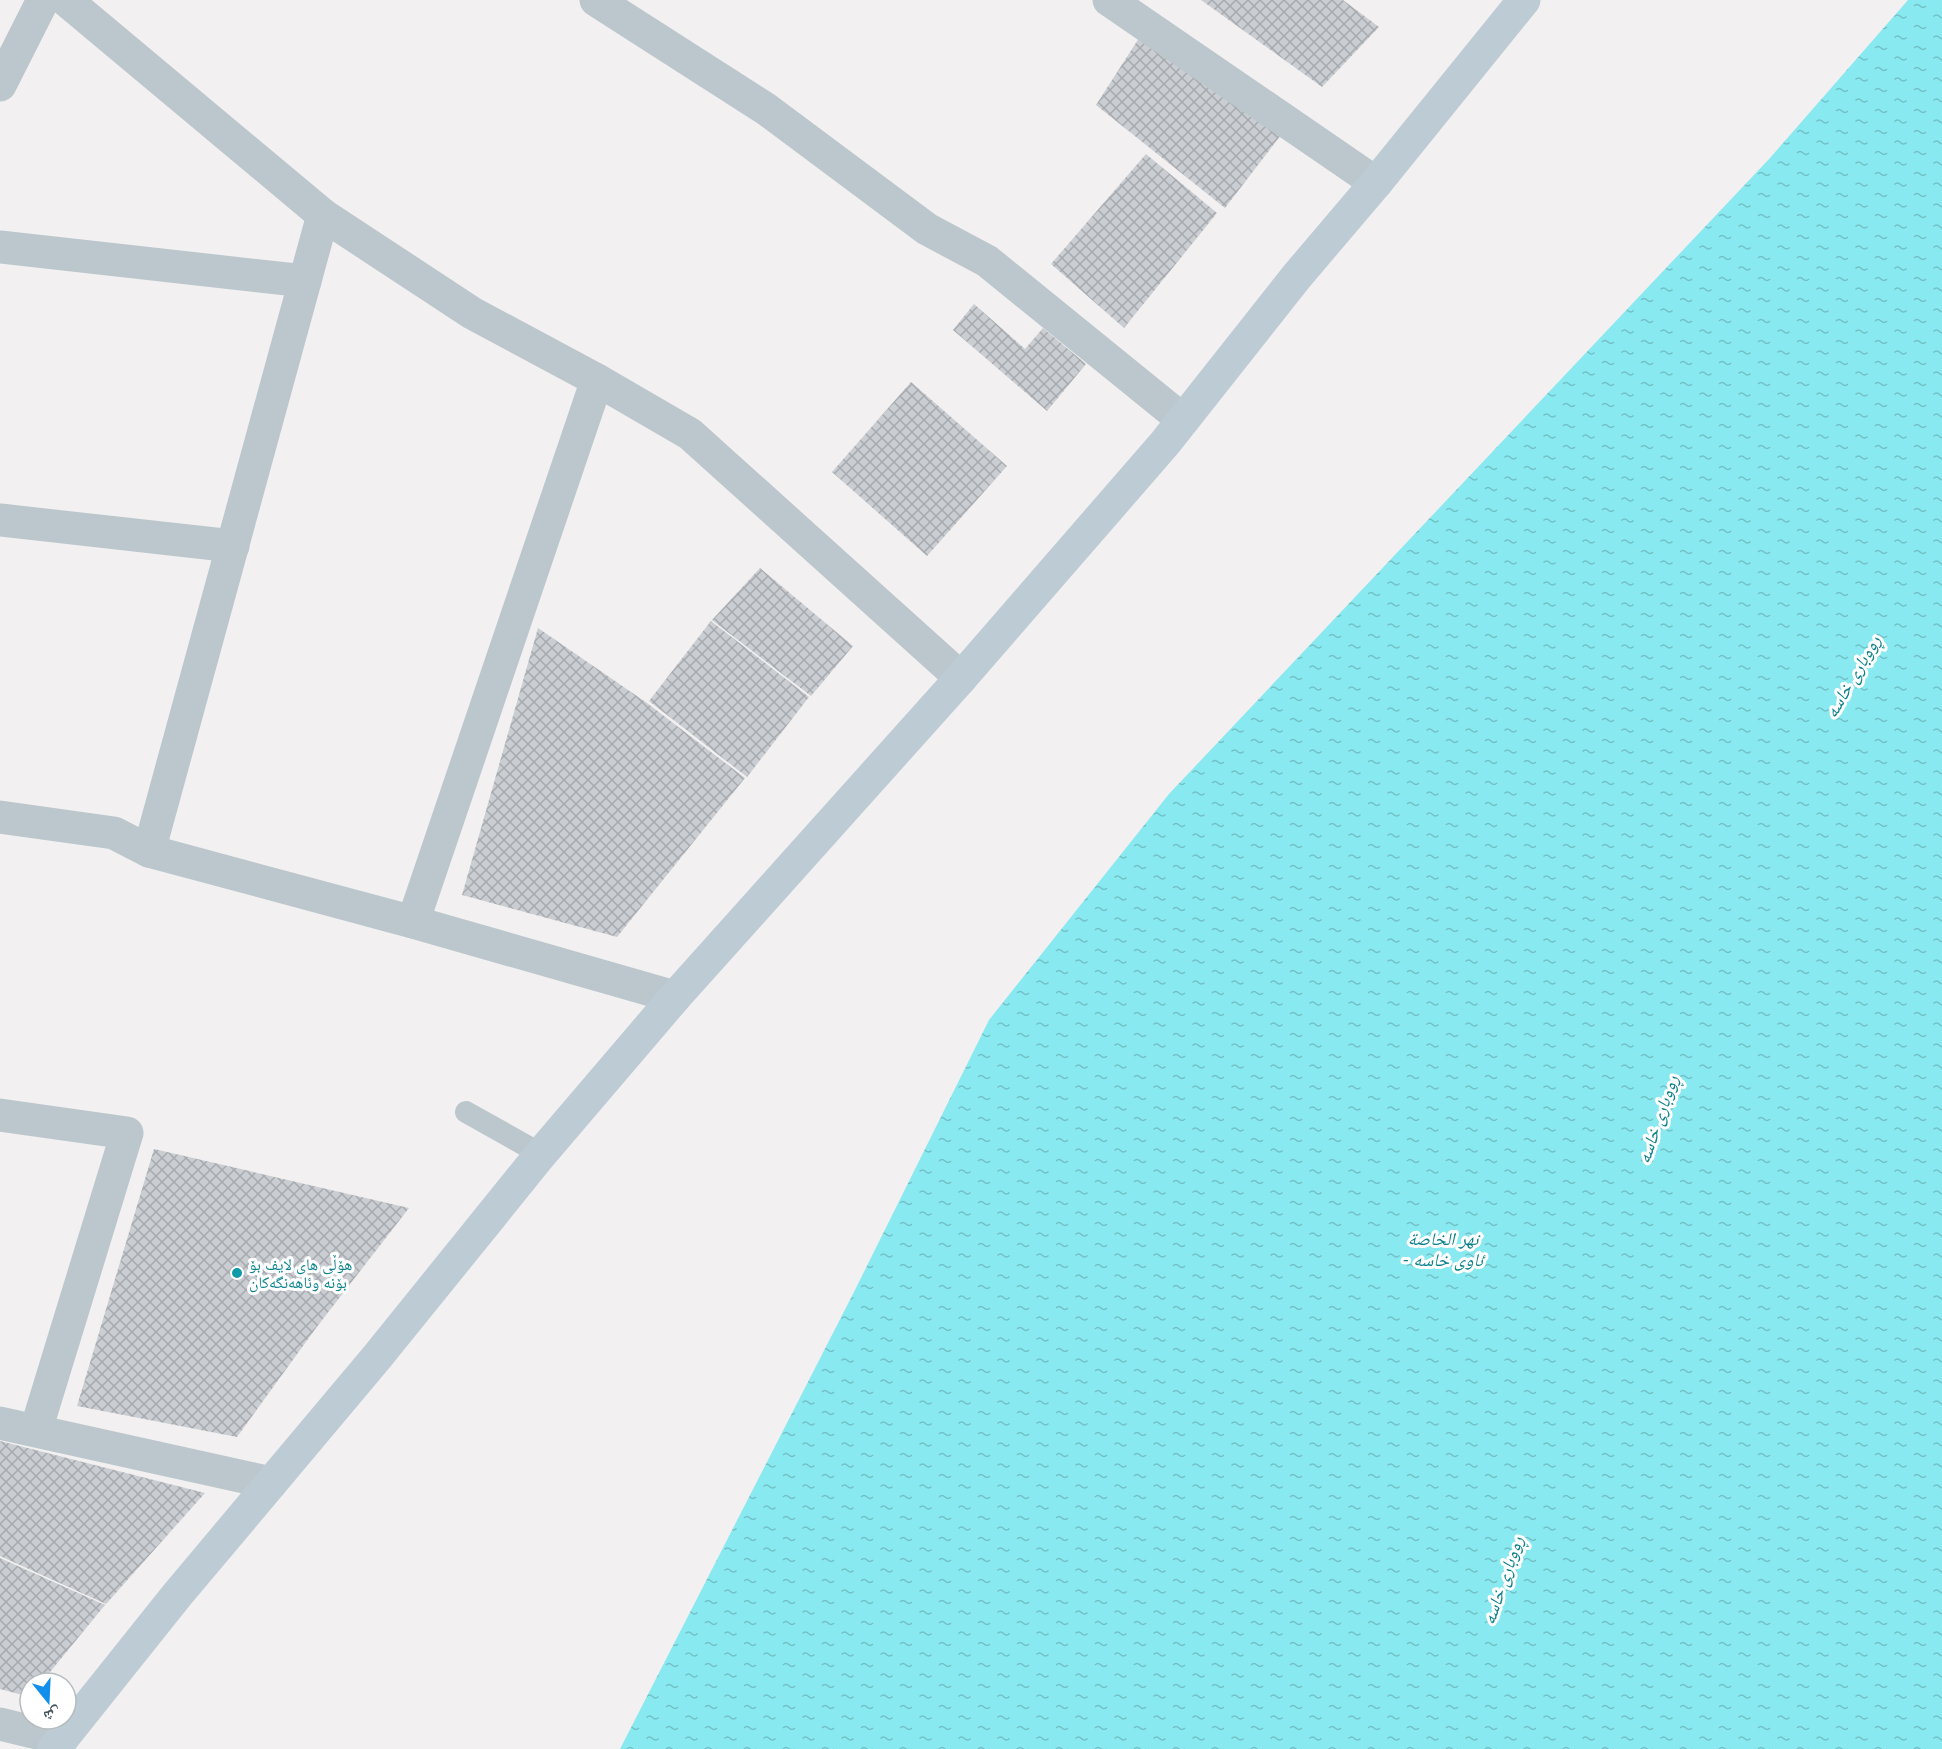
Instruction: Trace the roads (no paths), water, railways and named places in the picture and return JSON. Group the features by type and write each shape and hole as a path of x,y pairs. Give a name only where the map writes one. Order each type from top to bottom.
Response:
{"street":[{"path":"0,85 44,0"},
{"path":"66,0 323,215 472,313 690,435 961,678"},
{"path":"89,0 120,45"},
{"path":"596,0 766,109 927,229 987,261 1182,420"},
{"path":"1109,0 1376,183"},
{"path":"0,1724 58,1744 177,1595 377,1358 541,1154 675,997 961,678 1182,420 1524,0"},
{"path":"149,851 323,215"},
{"path":"0,247 305,281"},
{"path":"413,922 597,381"},
{"path":"0,520 233,546"},
{"path":"0,817 114,833 149,851 413,922 675,997"},
{"path":"0,1115 128,1133 36,1430"},
{"path":"0,1422 271,1483"}],"lane":[{"path":"466,1112 541,1154"}],"water":[{"name":"نهر الخاصة - ئاوی خاسە","path":"1908,0 1942,0 1942,1749 620,1749 854,1292 989,1020 1169,794 1770,158"}],"place":[{"name":"هۆڵی های لایف بۆ بۆنە وئاهەنگەکان","path":"237,1273"}],"water label":[{"name":"ڕووباری خاسە","path":"1852,676"},
{"name":"ڕووباری خاسە","path":"1657,1119"},
{"name":"ڕووباری خاسە","path":"1502,1580"}]}
